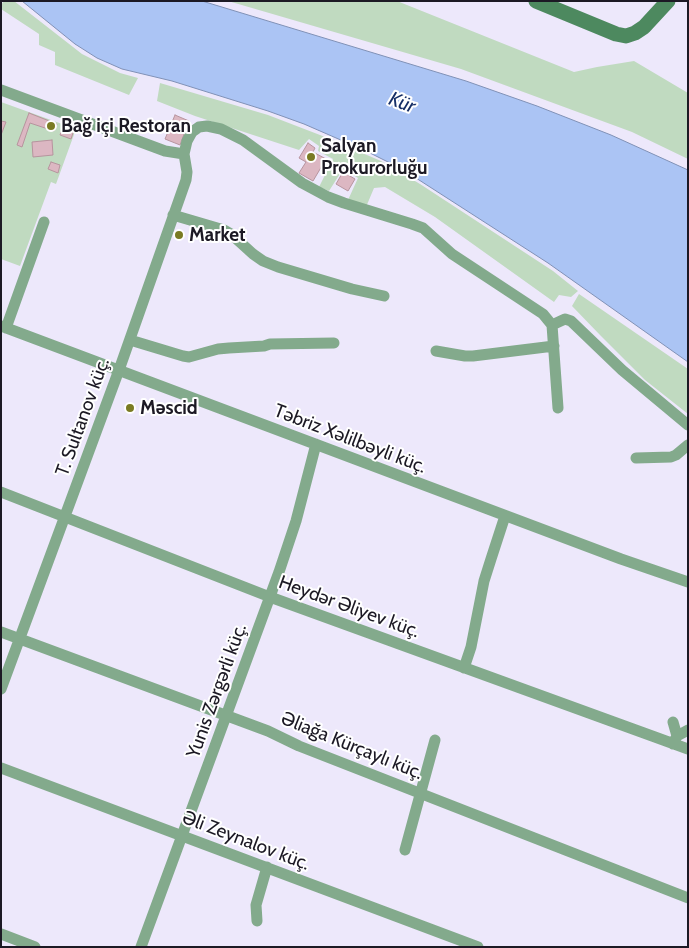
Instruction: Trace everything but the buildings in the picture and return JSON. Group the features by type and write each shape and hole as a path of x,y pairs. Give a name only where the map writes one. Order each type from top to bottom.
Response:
{"street":[{"path":"536,1 616,34 626,36 644,27 668,1"},
{"path":"1,90 166,151 184,154 189,136 199,127 207,126 221,129 251,145 302,183 328,197 423,228 452,254 544,314 552,325 558,408"},
{"name":"T. Sultanov küç.","path":"1,690 130,340 186,180 187,172 184,154"},
{"path":"174,215 224,230 263,261 278,267 352,290 384,296"},
{"path":"4,327 44,222"},
{"path":"552,325 565,319 571,321 622,370 688,425"},
{"name":"Təbriz Xəlilbəyli küç.","path":"4,327 505,516 688,582"},
{"path":"130,340 189,357 218,349 270,344 334,343"},
{"path":"436,351 474,356 554,346"},
{"name":"Yunis Zərgərli küç.","path":"141,947 270,597 296,521 316,444"},
{"path":"636,458 671,457 688,445"},
{"name":"Heydər Əliyev küç.","path":"1,492 270,597 464,668 680,737 688,750"},
{"path":"464,668 471,647 486,574 505,516"},
{"name":"Əliağa Kürçaylı küç.","path":"1,632 268,731 299,746 421,792 688,898"},
{"path":"673,722 680,737"},
{"path":"405,850 435,740"},
{"name":"Əli Zeynalov küç.","path":"1,768 478,947"},
{"path":"257,921 256,905 267,867"},
{"path":"1,934 35,947"}],"green space":[{"path":"4,1 14,1 82,54 120,73 138,78 129,95 55,65 55,52 39,45 39,34 1,9"},
{"path":"228,1 397,1 574,72 634,61 688,93 688,159 632,132 461,69"},
{"path":"160,83 268,115 381,161 420,184 553,271 578,291 571,297 559,295 554,302 435,217 385,187 374,188 366,207 348,200 358,178 343,169 329,191 319,187 333,159 318,151 319,146 309,139 299,150 195,116 157,101"},
{"path":"1,102 76,129 56,184 51,182 20,266 1,259"},
{"path":"579,294 688,369 688,414 645,380 572,306"}],"water":[{"name":"Kür","path":"22,1 202,1 466,81 611,135 688,170 688,362 548,263 402,169 304,124 172,81 122,69 97,58 75,44"}],"place":[{"name":"Bağ içi Restoran","path":"51,126"},
{"name":"Salyan Prokurorluğu","path":"311,157"},
{"name":"Market","path":"179,235"},
{"name":"Məscid","path":"130,408"}]}
